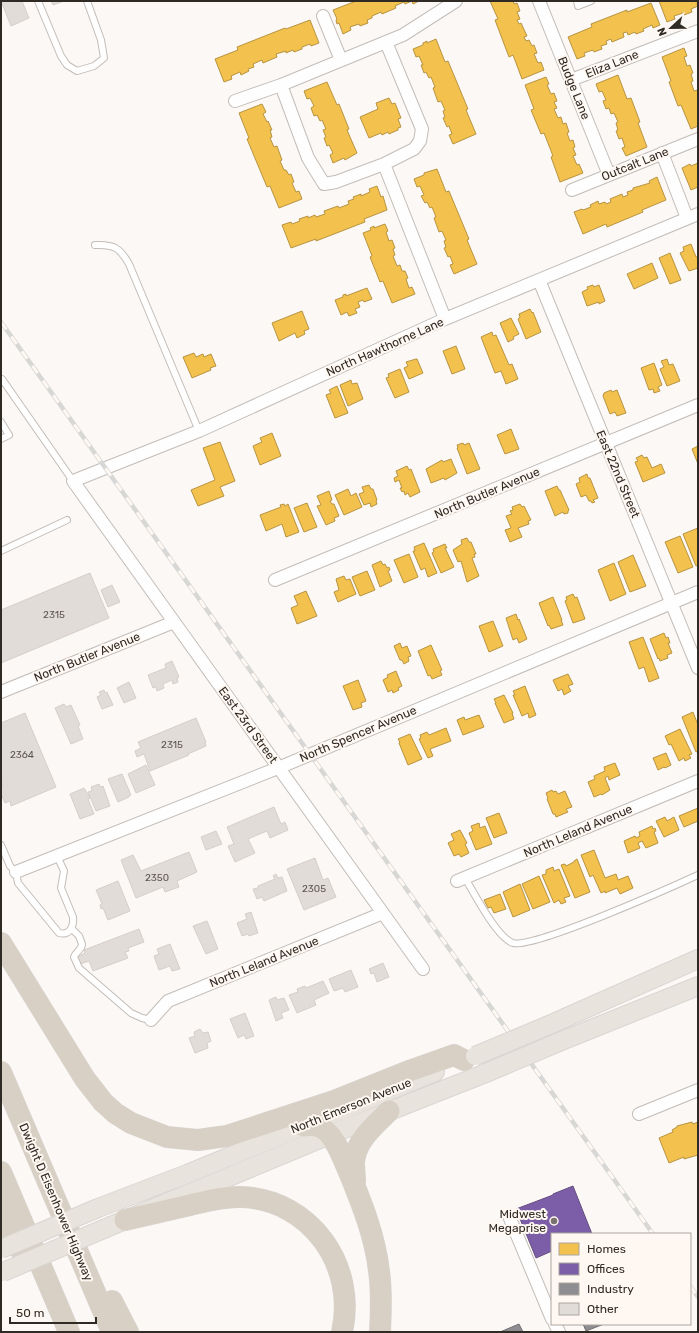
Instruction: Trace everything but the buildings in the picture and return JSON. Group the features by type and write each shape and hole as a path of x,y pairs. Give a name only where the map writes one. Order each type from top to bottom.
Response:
{"highway":[{"path":"1,943 85,1079 103,1102 115,1113 131,1123 168,1137 198,1140 227,1136 334,1101 454,1055 470,1058"},
{"name":"Dwight D Eisenhower Highway","path":"1,1072 112,1332"},
{"path":"355,1188 354,1162 357,1149 368,1132 389,1111"},
{"path":"304,1126 318,1126 329,1135 337,1147 367,1218 377,1258 381,1284 380,1332"},
{"path":"1,1172 69,1332"},
{"path":"45,1176 128,1332"},
{"path":"125,1220 211,1200 241,1197 259,1199 284,1208 316,1231 328,1246 337,1263 345,1299 345,1315 342,1332"},
{"path":"1,1212 63,1332"}],"main road":[{"name":"North Emerson Avenue","path":"1,1249 98,1208 193,1172 470,1058 698,959"},
{"name":"North Emerson Avenue","path":"2,1272 329,1135 486,1073 698,986"}],"street":[{"path":"235,101 281,85 403,35 456,1"},
{"name":"Budge Lane","path":"539,1 609,175"},
{"path":"323,16 341,60"},
{"name":"Eliza Lane","path":"571,80 698,31"},
{"path":"281,85 308,158 324,184 336,182 384,164 414,149 420,141 422,128 386,42"},
{"name":"Outcalt Lane","path":"572,190 698,139"},
{"path":"662,153 693,216"},
{"path":"384,164 445,319"},
{"name":"North Hawthorne Lane","path":"73,481 199,431 445,319 693,216"},
{"name":"East 22nd Street","path":"539,280 698,668"},
{"name":"North Butler Avenue","path":"275,580 698,405"},
{"name":"East 23rd Street","path":"73,481 422,969"},
{"name":"North Spencer Avenue","path":"16,872 278,768 698,592"},
{"name":"North Butler Avenue","path":"1,692 174,622"},
{"name":"North Leland Avenue","path":"461,880 698,781"},
{"name":"North Leland Avenue","path":"150,1020 168,1001 383,913"},
{"path":"639,1114 698,1090"},
{"path":"509,1216 551,1317"}],"lane":[{"path":"38,1 61,56 67,65 77,71 94,66 104,58 102,40 88,1"},
{"path":"576,1 578,6 591,1"},
{"path":"95,245 103,244 113,246 123,253 132,271 199,431"},
{"path":"1,379 73,481"},
{"path":"1,422 9,435 1,439"},
{"path":"1,551 67,520"},
{"path":"1,844 10,866 16,872 18,883 59,933 65,934 72,929 74,922 61,888 64,871 57,856"},
{"path":"461,880 500,933 513,943 521,944 548,936 619,909 698,875"},
{"path":"72,929 79,936 82,944 81,949 75,953 74,957 79,968 131,1013 138,1017 150,1020"}],"railway":[{"path":"1,322 652,1233"},
{"path":"691,1287 698,1297"}],"place":[{"name":"Midwest Megaprise","path":"554,1221"}]}
